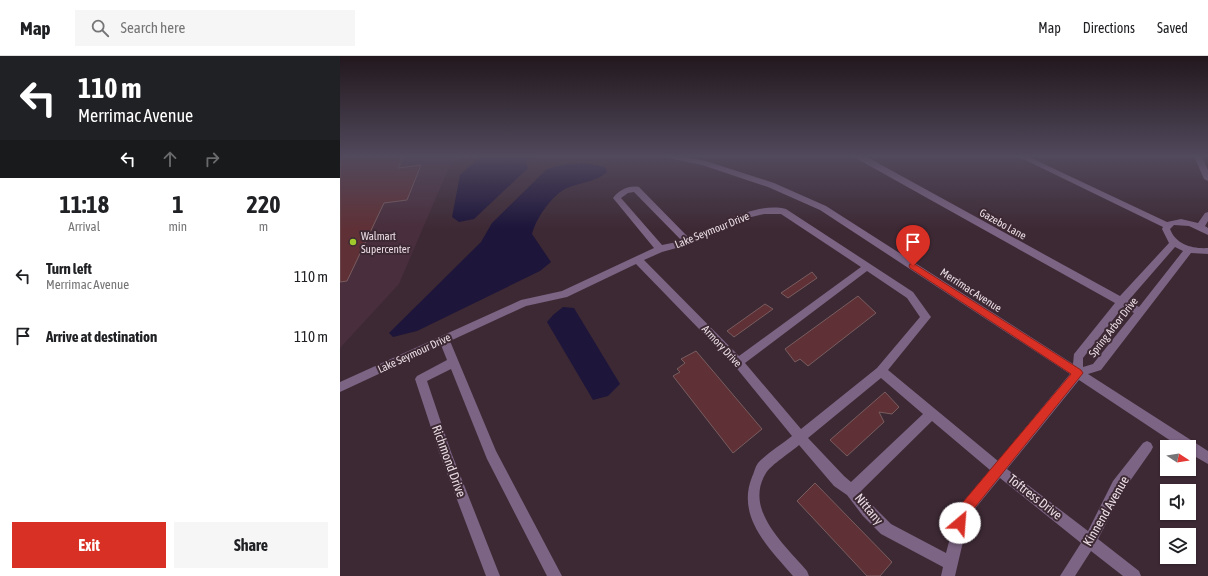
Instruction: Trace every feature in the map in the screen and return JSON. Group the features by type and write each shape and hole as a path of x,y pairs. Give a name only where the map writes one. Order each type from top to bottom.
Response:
{"street":[{"name":"Merrimac Avenue","path":"756,180 771,185 823,208 1208,458"},
{"name":"Gazebo Lane","path":"905,180 1140,312"},
{"path":"1074,180 1167,225 1171,223 1184,222 1200,227 1208,232"},
{"path":"660,249 617,198 618,195 628,190 636,189 688,242"},
{"name":"Lake Seymour Drive","path":"340,388 524,303 564,294 660,249 688,242 744,216 764,211 783,211 910,295 926,317 881,371 762,468 755,483 753,498 761,527 802,576"},
{"path":"1200,227 1208,215"},
{"path":"1167,225 1167,233 1175,242 1189,250 1208,251"},
{"name":"Spring Arbor Drive","path":"1175,242 1121,302 1078,357 1078,373 1097,367 1189,250"},
{"name":"Armory Drive","path":"637,260 738,362 800,438"},
{"path":"738,362 868,266"},
{"path":"444,339 491,455 555,576"},
{"name":"Richmond Drive","path":"453,362 421,379 445,452 493,576"},
{"name":"Toftress Drive","path":"881,371 998,468 1134,576"},
{"path":"949,570 963,513 998,468 1078,373"},
{"path":"852,490 932,413"},
{"name":"Nittany","path":"800,438 839,481 852,490 868,512 886,529 949,570"},
{"name":"Kinnend Avenue","path":"1067,576 1090,540 1118,486 1147,447"}],"shaded area":[{"path":"340,180 443,180 399,284 340,348"},
{"path":"459,180 515,180 474,219 459,222 452,217"},
{"path":"536,180 592,180 561,191 550,201 541,214 532,234 551,262 540,271 417,331 393,337 389,333 481,242 492,223"},
{"path":"563,307 574,308 620,384 608,396 593,400 547,322"}],"building":[{"name":"Walmart Supercenter","path":"340,180 415,180 407,200 384,203 347,281 340,282"},
{"path":"812,272 817,278 788,298 781,293"},
{"path":"858,296 876,313 808,366 800,359 795,362 785,349"},
{"path":"765,304 773,309 734,337 727,331"},
{"path":"696,351 762,429 733,453 673,376 680,372 677,369 685,363 681,359"},
{"path":"885,392 899,407 892,414 879,412 884,422 847,456 830,440"},
{"path":"815,483 892,562 880,576 867,576 797,501"}],"place":[{"name":"Walmart Supercenter","path":"353,242"}],"route":[{"path":"913,266 1078,373 998,468 963,513 960,523"}]}
